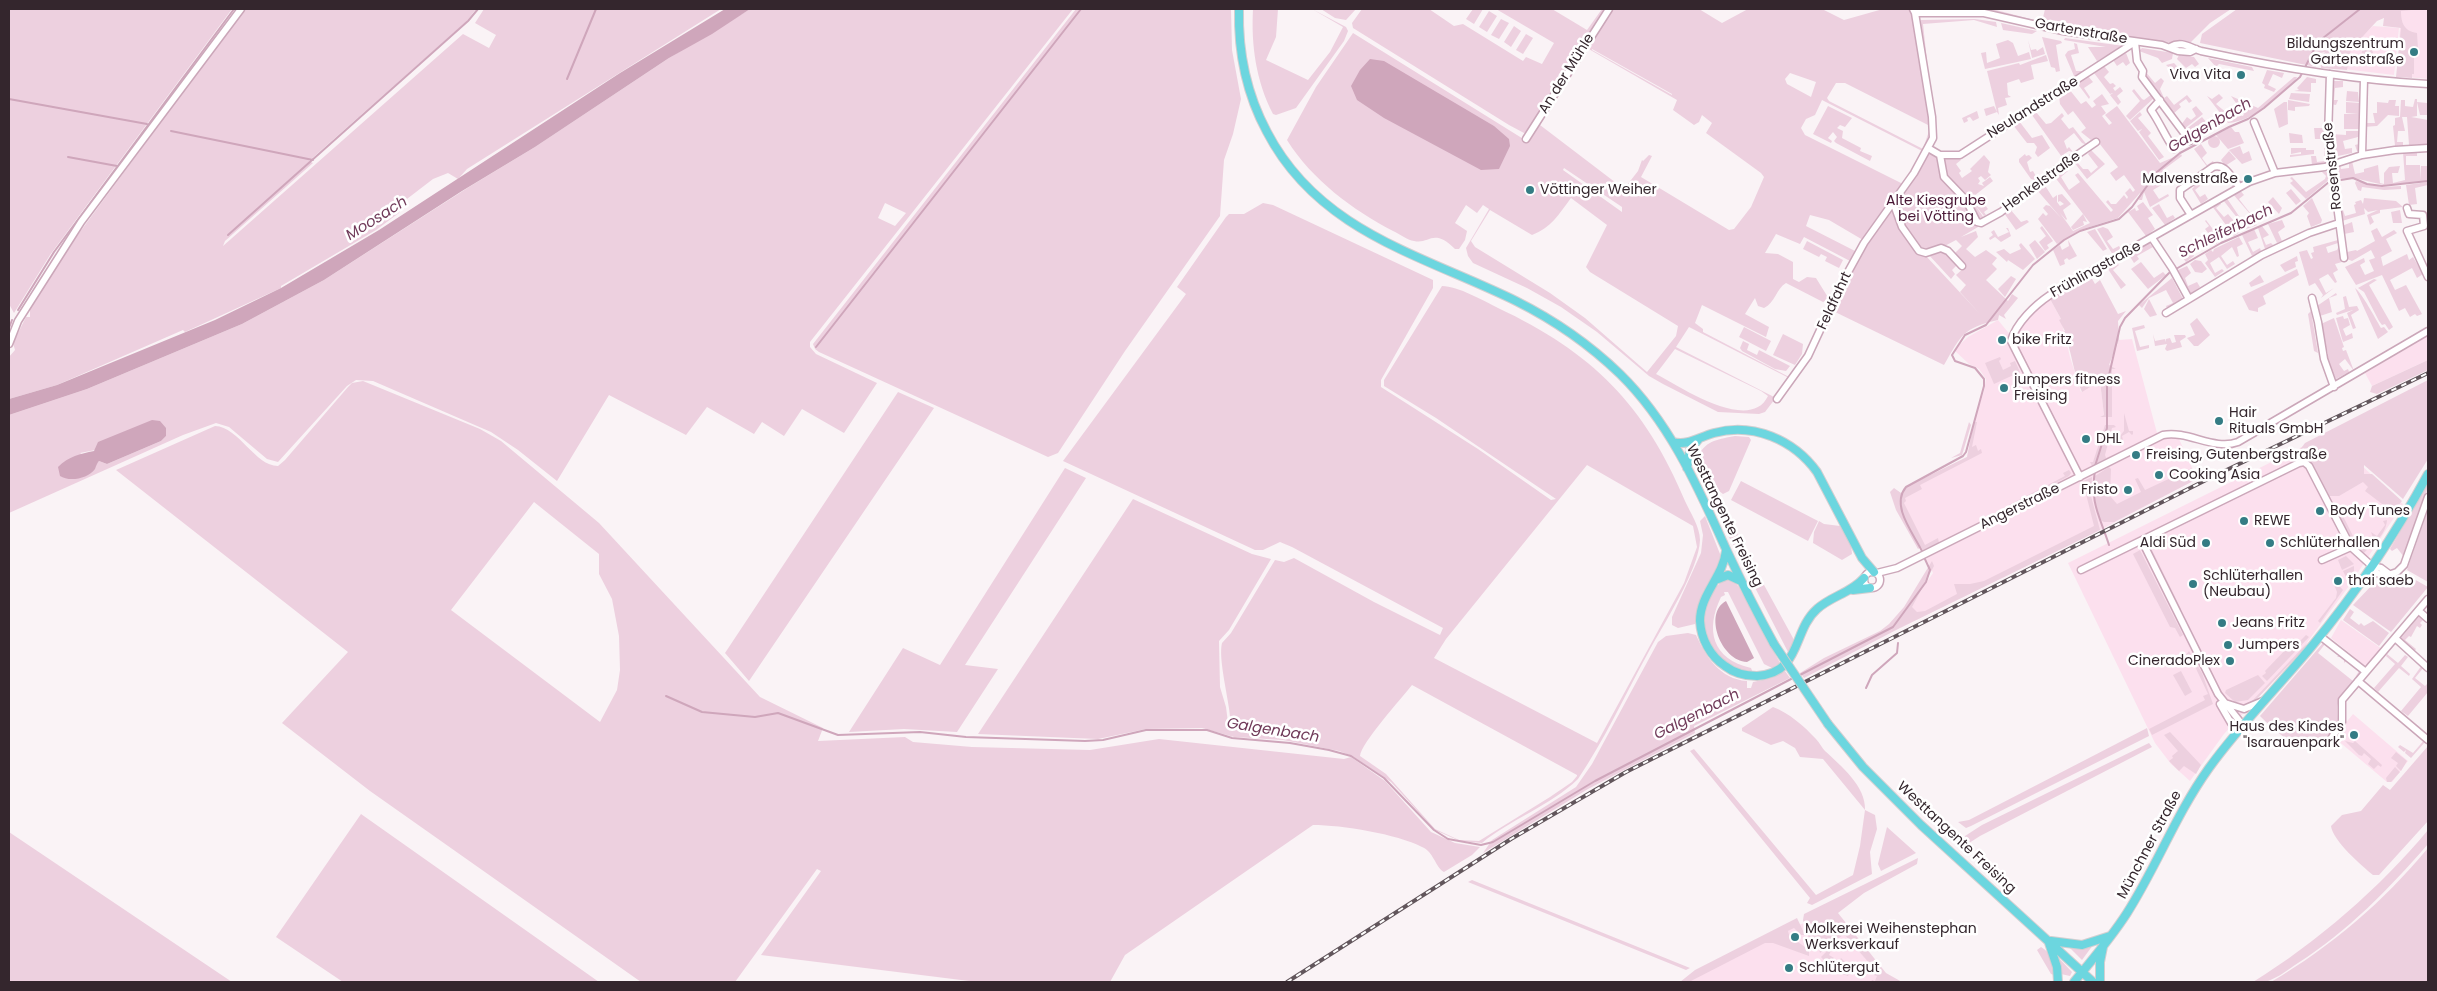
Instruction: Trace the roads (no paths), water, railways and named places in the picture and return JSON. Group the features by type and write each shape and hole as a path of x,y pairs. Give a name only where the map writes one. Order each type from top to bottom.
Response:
{"main road":[{"name":"Westtangente Freising","path":"1239,9 1239,38 1242,65 1256,109 1278,152 1308,189 1334,210 1377,238 1513,300 1570,333 1620,374 1647,404 1673,442 1704,499 1726,549 1774,644 1828,724 1874,778 1935,838 2093,982"},
{"path":"1673,442 1687,443 1722,431 1742,430 1766,434 1792,446 1810,461 1820,476 1862,558 1875,572"},
{"path":"1688,468 1690,450 1699,439"},
{"name":"Münchner Straße","path":"2074,982 2104,946 2140,890 2169,832 2195,788 2240,727 2320,636 2372,566 2400,524 2428,474"},
{"path":"1726,549 1723,568 1717,581 1708,593 1700,621 1704,639 1710,650 1722,664 1746,675 1765,674 1782,667 1797,649 1812,614 1824,604 1848,591 1865,577 1862,558"},
{"path":"1717,581 1728,575 1742,582"},
{"path":"1848,591 1870,588"},
{"path":"2058,982 2057,967 2049,941 2082,945 2111,936"},
{"path":"2100,982 2100,962 2104,946"}],"street":[{"path":"9,344 18,321 81,222 241,9"},
{"name":"An der Mühle","path":"1526,139 1609,9"},
{"name":"Feldfahrt","path":"1776,399 1808,356 1849,269 1869,234 1893,202 1928,148 1933,131 1914,11 1933,14"},
{"name":"Gartenstraße","path":"1933,14 1984,13 2063,31 2170,47 2178,51 2190,52 2196,49 2311,72 2364,79 2428,84"},
{"path":"2135,42 2137,62 2143,71 2142,76 2190,141"},
{"name":"Neulandstraße","path":"1940,155 1953,156 1962,154 2135,42"},
{"name":"Rosenstraße","path":"2330,74 2328,127 2344,258"},
{"path":"2362,155 2364,79"},
{"path":"2160,100 2152,110 2162,125 2163,133 2174,149"},
{"path":"2254,122 2275,173"},
{"name":"Henkelstraße","path":"1940,155 1944,177 1966,200 1977,222 1981,223 2001,212 2096,142"},
{"path":"1928,148 1940,155"},
{"name":"Frühlingstraße","path":"2080,477 2011,343 2012,336 2029,313 2043,300 2239,186 2275,173 2333,164 2362,155 2428,148"},
{"path":"2191,215 2180,198 2180,190 2213,167 2219,166 2224,168 2239,186"},
{"path":"1893,202 1902,227 1919,251 1926,253 1941,248 1948,251 1962,266"},
{"path":"2407,208 2409,214 2421,214 2426,217 2424,226 2408,230 2416,254 2428,277"},
{"path":"2166,313 2262,254 2309,233 2339,223"},
{"path":"2152,238 2177,275 2188,299"},
{"path":"2312,298 2324,359 2334,386"},
{"name":"Angerstraße","path":"1875,572 1897,568 1919,558 2166,434 2234,443 2428,331"},
{"path":"2081,570 2304,462 2309,466 2351,547 2372,566 2381,568 2389,574 2397,572 2404,565 2428,497"},
{"path":"2142,541 2222,701 2240,727"},
{"path":"2322,560 2351,547"},
{"name":"Angerstraße","path":"1881,581 1897,568"},
{"path":"1875,572 1881,581 1877,587 1870,588 1866,585 1865,577 1875,572"},
{"path":"2332,739 2342,722 2342,700 2428,600"},
{"path":"2419,611 2428,619"},
{"path":"2320,636 2366,672"},
{"path":"2395,638 2428,668"},
{"path":"2209,675 2209,683 2231,723 2240,727"},
{"path":"2358,681 2428,740"},
{"name":"Münchner Straße","path":"2222,701 2241,709 2264,700"}],"waterway":[{"path":"18,310 54,252 234,9"},
{"path":"228,235 468,21 478,9"},
{"path":"567,79 596,9"},
{"path":"816,347 1081,9"},
{"name":"Galgenbach","path":"1923,553 1905,520 1901,503 1902,495 1906,487 1963,456 1966,452 1984,386 1984,379 1975,368 1955,361 1952,355 1965,335 1986,325 2033,265 2064,240 2080,231 2119,219 2132,207 2157,172 2180,153 2248,119 2264,108 2300,77 2318,42 2360,9"},
{"path":"9,99 147,124"},
{"path":"171,131 313,160"},
{"path":"68,157 117,166"},
{"name":"Schleiferbach","path":"2095,466 2107,428 2107,384 2120,327 2125,318 2169,273 2221,243 2291,213 2329,182 2353,178 2367,184 2382,186 2428,181"},
{"path":"9,328 12,320"},
{"name":"Schleiferbach","path":"2095,470 2095,500 2109,545"},
{"name":"Galgenbach","path":"1798,676 1893,627 1926,582 1930,570 1924,557"},
{"path":"1866,688 1872,675 1897,653 1898,643"},
{"name":"Galgenbach","path":"666,696 702,712 755,717 778,713 838,735 920,732 966,737 1085,741 1103,740 1146,730 1207,730 1232,738 1290,743 1329,750 1351,756 1384,778 1434,830 1448,839 1481,845 1493,842 1595,781 1793,678"}],"railway":[{"path":"1287,982 1511,839 1626,772 2212,477 2428,373"}],"place":[{"name":"Bildungszentrum Gartenstraße","path":"2414,52"},
{"name":"Viva Vita","path":"2241,75"},
{"name":"Malvenstraße","path":"2248,179"},
{"name":"Vöttinger Weiher","path":"1530,190"},
{"name":"bike Fritz","path":"2002,340"},
{"name":"jumpers fitness Freising","path":"2004,388"},
{"name":"Hair Rituals GmbH","path":"2219,421"},
{"name":"DHL","path":"2086,439"},
{"name":"Freising, Gutenbergstraße","path":"2136,455"},
{"name":"Cooking Asia","path":"2159,475"},
{"name":"Fristo","path":"2128,490"},
{"name":"Body Tunes","path":"2320,511"},
{"name":"REWE","path":"2244,521"},
{"name":"Aldi Süd","path":"2206,543"},
{"name":"Schlüterhallen","path":"2270,543"},
{"name":"thai saeb","path":"2338,581"},
{"name":"Schlüterhallen (Neubau)","path":"2193,584"},
{"name":"Jeans Fritz","path":"2222,623"},
{"name":"Jumpers","path":"2228,645"},
{"name":"CineradoPlex","path":"2230,661"},
{"name":"Haus des Kindes \"Isarauenpark\"","path":"2354,735"},
{"name":"Molkerei Weihenstephan Werksverkauf","path":"1795,937"},
{"name":"Schlütergut","path":"1789,968"}],"park label":[{"name":"Alte Kiesgrube bei Vötting","path":"1936,210"}],"water label":[{"name":"Moosach","path":"377,219"}]}
